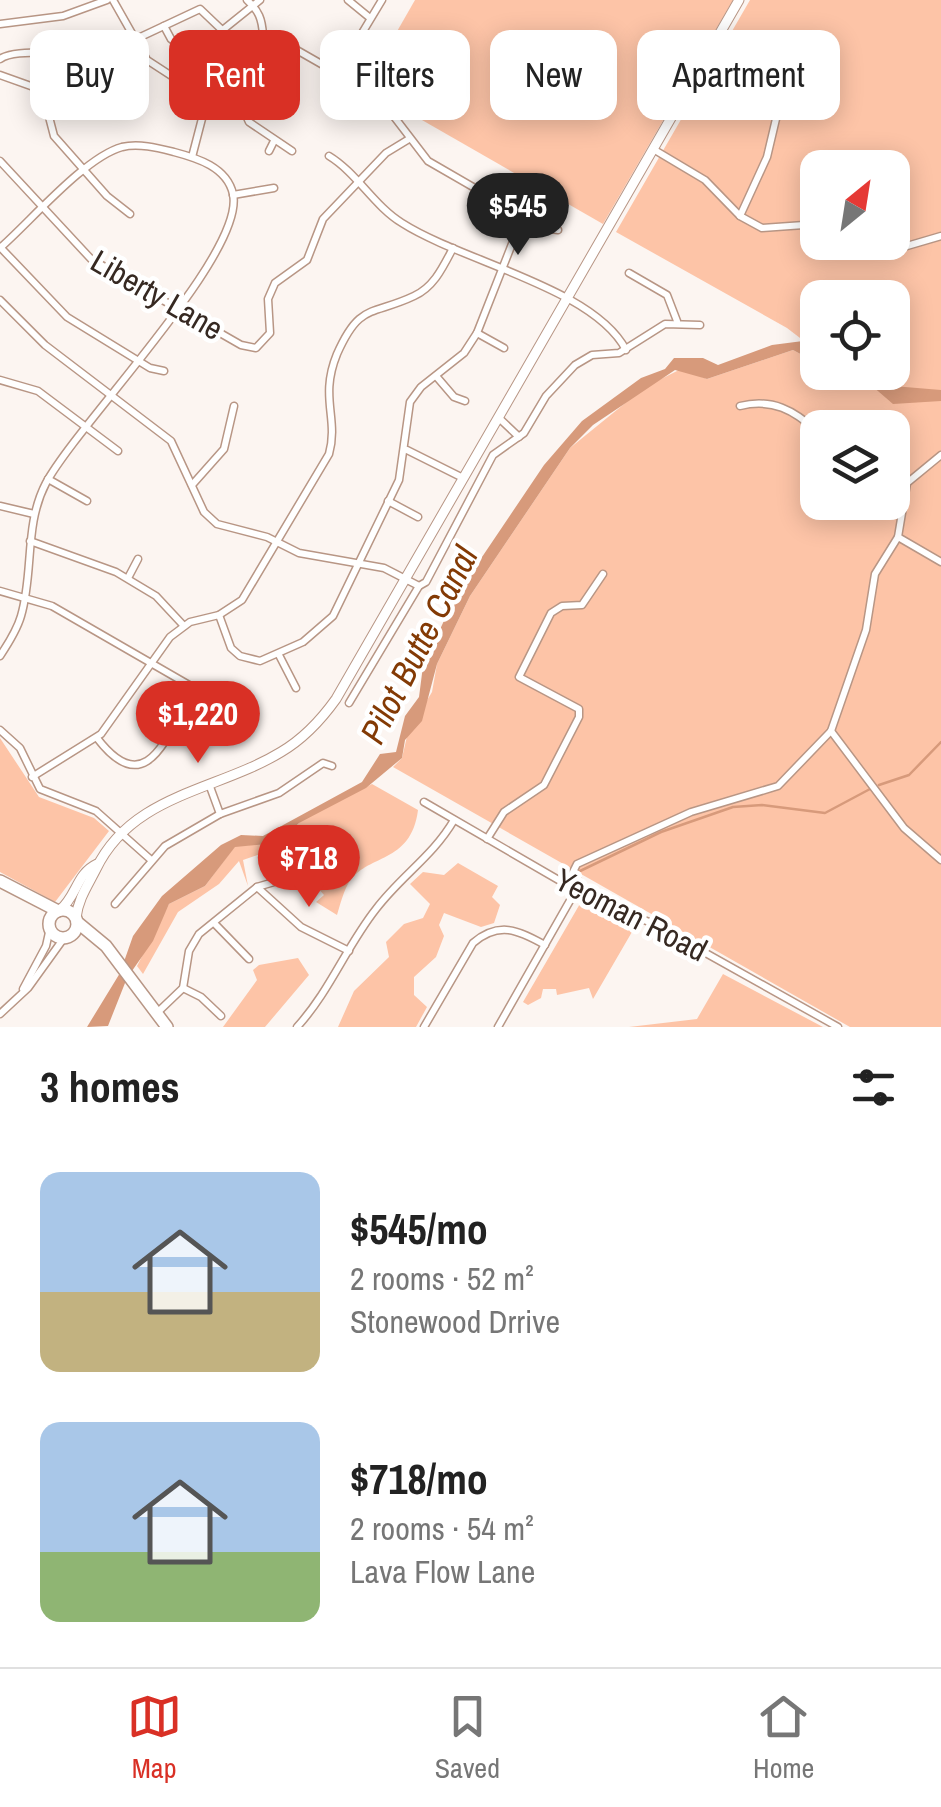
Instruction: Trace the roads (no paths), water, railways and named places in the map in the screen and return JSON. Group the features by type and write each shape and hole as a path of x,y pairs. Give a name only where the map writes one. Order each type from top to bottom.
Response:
{"highway":[{"path":"0,882 77,920 132,977 170,1027"},
{"path":"0,890 41,911 49,926 65,938 84,940 117,961"},
{"path":"49,926 59,911"},
{"path":"65,938 74,934 77,920"},
{"path":"149,999 170,1027"}],"main road":[{"path":"77,920 97,864 122,833 156,806 278,754 316,724 336,699 739,0"},
{"path":"59,911 71,900 86,870 97,864"}],"street":[{"path":"0,24 62,16 110,0 128,30"},
{"path":"348,0 370,18"},
{"path":"363,30 382,0"},
{"path":"149,33 200,9 222,30 253,2 263,30"},
{"path":"164,26 169,35"},
{"path":"0,59 30,53"},
{"path":"149,60 169,74"},
{"path":"0,75 30,84"},
{"path":"49,120 50,130 85,171 130,214"},
{"path":"192,158 201,120"},
{"path":"249,120 292,151"},
{"path":"398,120 428,161 524,216 558,230"},
{"path":"740,216 767,157 776,120"},
{"name":"Liberty Lane","path":"0,160 91,258 240,344 263,344 270,332 268,299 275,283 307,260 318,225 386,153 410,139"},
{"path":"269,151 274,140"},
{"path":"0,656 20,620 34,514 48,479 136,360 179,309 229,226 233,194 218,170 192,158 134,145 110,152 85,171 0,248 66,317 136,360 164,371"},
{"path":"653,150 705,180 740,216 762,228 800,225"},
{"path":"329,156 398,220 567,299 608,323 626,350"},
{"path":"233,194 274,188"},
{"path":"219,615 226,638 240,656 260,661 279,655 324,626 361,564 388,500 406,450 410,402 464,353 477,334 524,216"},
{"path":"910,245 941,236"},
{"path":"32,777 97,738 126,704 150,663 184,626 219,615 242,600 328,454 332,433 327,387 343,343 366,312 424,290 453,248"},
{"path":"628,273 667,295 677,321"},
{"path":"0,300 32,334 171,442 204,512 217,524 300,554 384,568 419,586"},
{"path":"349,703 419,586 426,582 492,455 519,437 546,396 580,361 626,350 677,321 700,325"},
{"path":"477,334 504,348"},
{"path":"436,376 454,397 465,401"},
{"path":"0,380 38,391 118,451"},
{"path":"740,406 768,402 784,406 800,418"},
{"path":"192,485 224,449 234,406"},
{"path":"499,418 519,437"},
{"path":"406,450 464,478"},
{"path":"910,481 941,455"},
{"path":"48,479 86,501"},
{"path":"388,500 418,517"},
{"path":"0,506 34,514"},
{"path":"498,1027 576,890 576,864 692,812 778,786 832,731 866,630 876,574 898,538 901,520"},
{"path":"898,538 941,562"},
{"path":"30,541 128,578 156,596 184,626"},
{"path":"128,578 138,559"},
{"path":"487,839 504,812 544,785 579,717 579,708 518,677 552,613 562,606 582,606 603,574"},
{"path":"0,592 52,606 191,691 154,758 131,765 108,753 97,738"},
{"path":"279,655 296,688"},
{"path":"0,730 20,748 32,777 48,795 96,811 150,860"},
{"path":"832,731 904,828 941,860"},
{"path":"115,904 150,860 220,814 279,792 322,763 332,766"},
{"path":"208,782 220,814"},
{"name":"Yeoman Road","path":"424,802 576,890 652,923 838,1027"},
{"path":"297,1027 320,1003 374,910 431,856 454,820"},
{"path":"160,1010 183,988 192,944 258,888 298,875"},
{"path":"258,888 301,927 350,951"},
{"path":"214,923 249,959"},
{"path":"23,990 46,946 49,926"},
{"path":"424,1027 473,943 482,935 507,928 545,945"},
{"path":"0,1014 65,938"},
{"path":"183,988 202,997 221,1016"}],"waterway":[{"path":"879,785 909,775 941,742"},
{"path":"578,872 661,832 733,807 762,805 825,813 870,789"}],"water label":[{"name":"Pilot Butte Canal","path":"419,645"}]}
